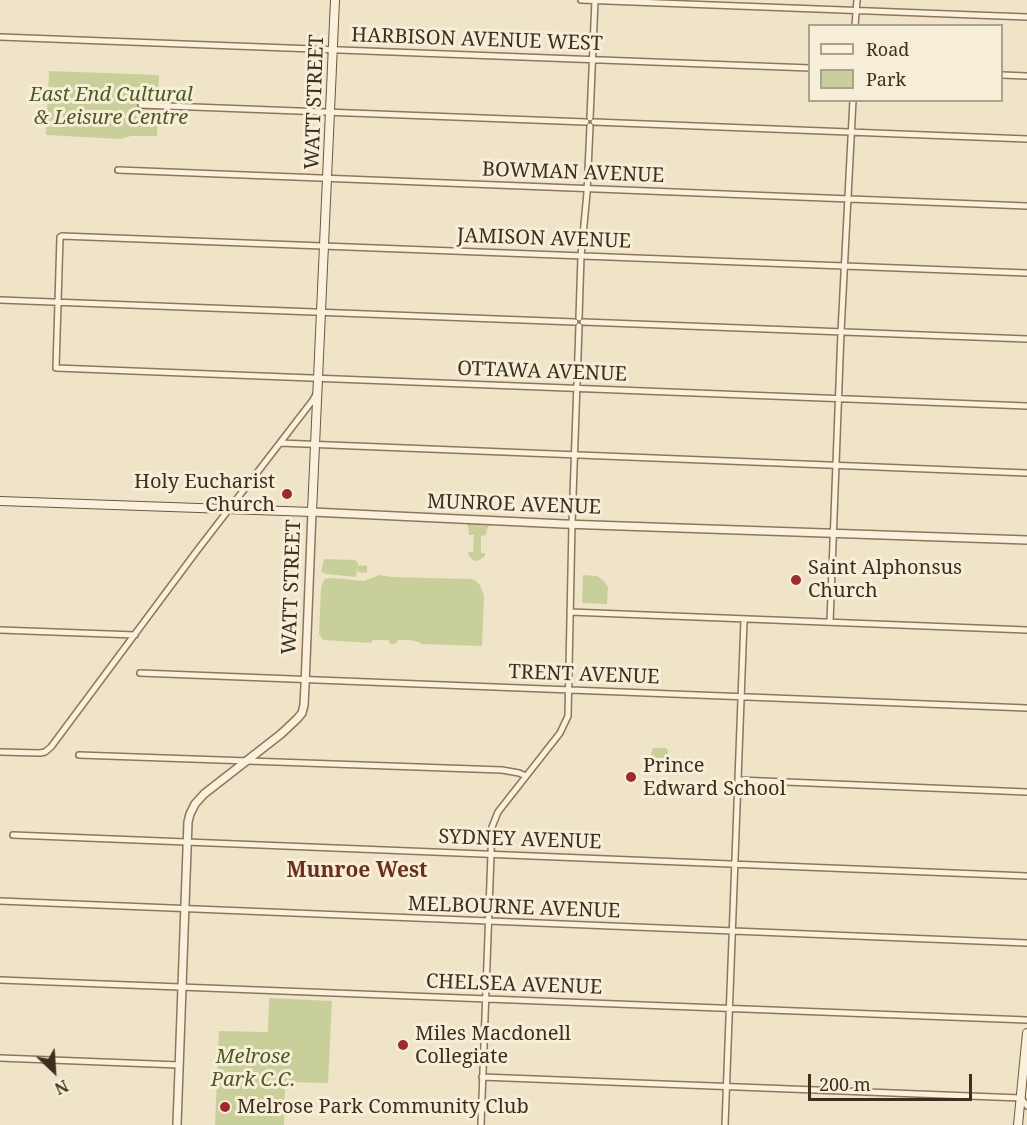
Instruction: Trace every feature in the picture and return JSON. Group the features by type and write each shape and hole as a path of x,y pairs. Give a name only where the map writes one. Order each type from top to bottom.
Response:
{"main road":[{"name":"WATT STREET","path":"312,513 335,0"},
{"name":"MUNROE AVENUE","path":"0,501 312,513"},
{"path":"1018,1125 1027,1033"}],"street":[{"path":"581,0 1027,17"},
{"path":"481,1125 492,827 498,812 560,733 568,716 576,388 595,0"},
{"path":"855,24 856,0"},
{"name":"HARBISON AVENUE WEST","path":"0,37 808,68"},
{"path":"1003,75 1027,76"},
{"path":"830,622 835,465 853,102"},
{"path":"141,105 1027,139"},
{"name":"BOWMAN AVENUE","path":"118,171 1027,206"},
{"name":"JAMISON AVENUE","path":"58,303 60,237 62,236 1027,273"},
{"path":"0,300 1027,339"},
{"name":"OTTAWA AVENUE","path":"58,303 56,368 318,382 576,388 1027,406"},
{"path":"0,752 40,753 51,747 314,400 318,382"},
{"path":"280,443 1027,473"},
{"name":"MUNROE AVENUE","path":"312,513 1027,540"},
{"name":"WATT STREET","path":"177,1125 188,822 195,804 204,794 297,720 302,713 312,513"},
{"path":"570,612 1027,630"},
{"path":"725,1125 744,620"},
{"path":"0,630 135,635"},
{"name":"TRENT AVENUE","path":"140,673 1027,708"},
{"path":"79,755 502,770 519,772 526,776"},
{"path":"738,780 1027,792"},
{"name":"SYDNEY AVENUE","path":"13,835 1027,876"},
{"name":"MELBOURNE AVENUE","path":"0,902 1027,943"},
{"name":"CHELSEA AVENUE","path":"0,980 1027,1020"},
{"path":"0,1058 179,1065"},
{"path":"482,1077 1021,1098 1027,1106"}],"green space":[{"name":"East End Cultural & Leisure Centre","path":"49,71 159,75 157,136 131,136 120,139 46,135"},
{"path":"466,523 490,524 486,535 481,536 481,553 485,553 485,556 480,560 474,561 469,556 468,552 473,552 474,535 469,535"},
{"path":"324,559 355,560 358,567 359,565 367,566 367,573 358,572 357,569 356,577 326,574 321,572"},
{"path":"379,575 476,581 484,596 482,646 421,644 409,640 398,640 395,644 390,644 388,640 373,640 371,643 323,640 319,634 321,588 325,579 364,581"},
{"path":"583,575 597,576 604,581 608,587 607,604 582,603"},
{"path":"653,748 666,748 668,751 665,762 655,762 650,757"},
{"name":"Melrose Park C.C.","path":"269,998 332,1001 328,1083 285,1082 284,1125 215,1125 219,1031 268,1032"}],"place":[{"name":"Holy Eucharist Church","path":"287,494"},
{"name":"Saint Alphonsus Church","path":"796,580"},
{"name":"Prince Edward School","path":"631,777"},
{"name":"Miles Macdonell Collegiate","path":"403,1045"},
{"name":"Melrose Park Community Club","path":"225,1107"}],"district":[{"name":"Munroe West","path":"357,871"}]}
